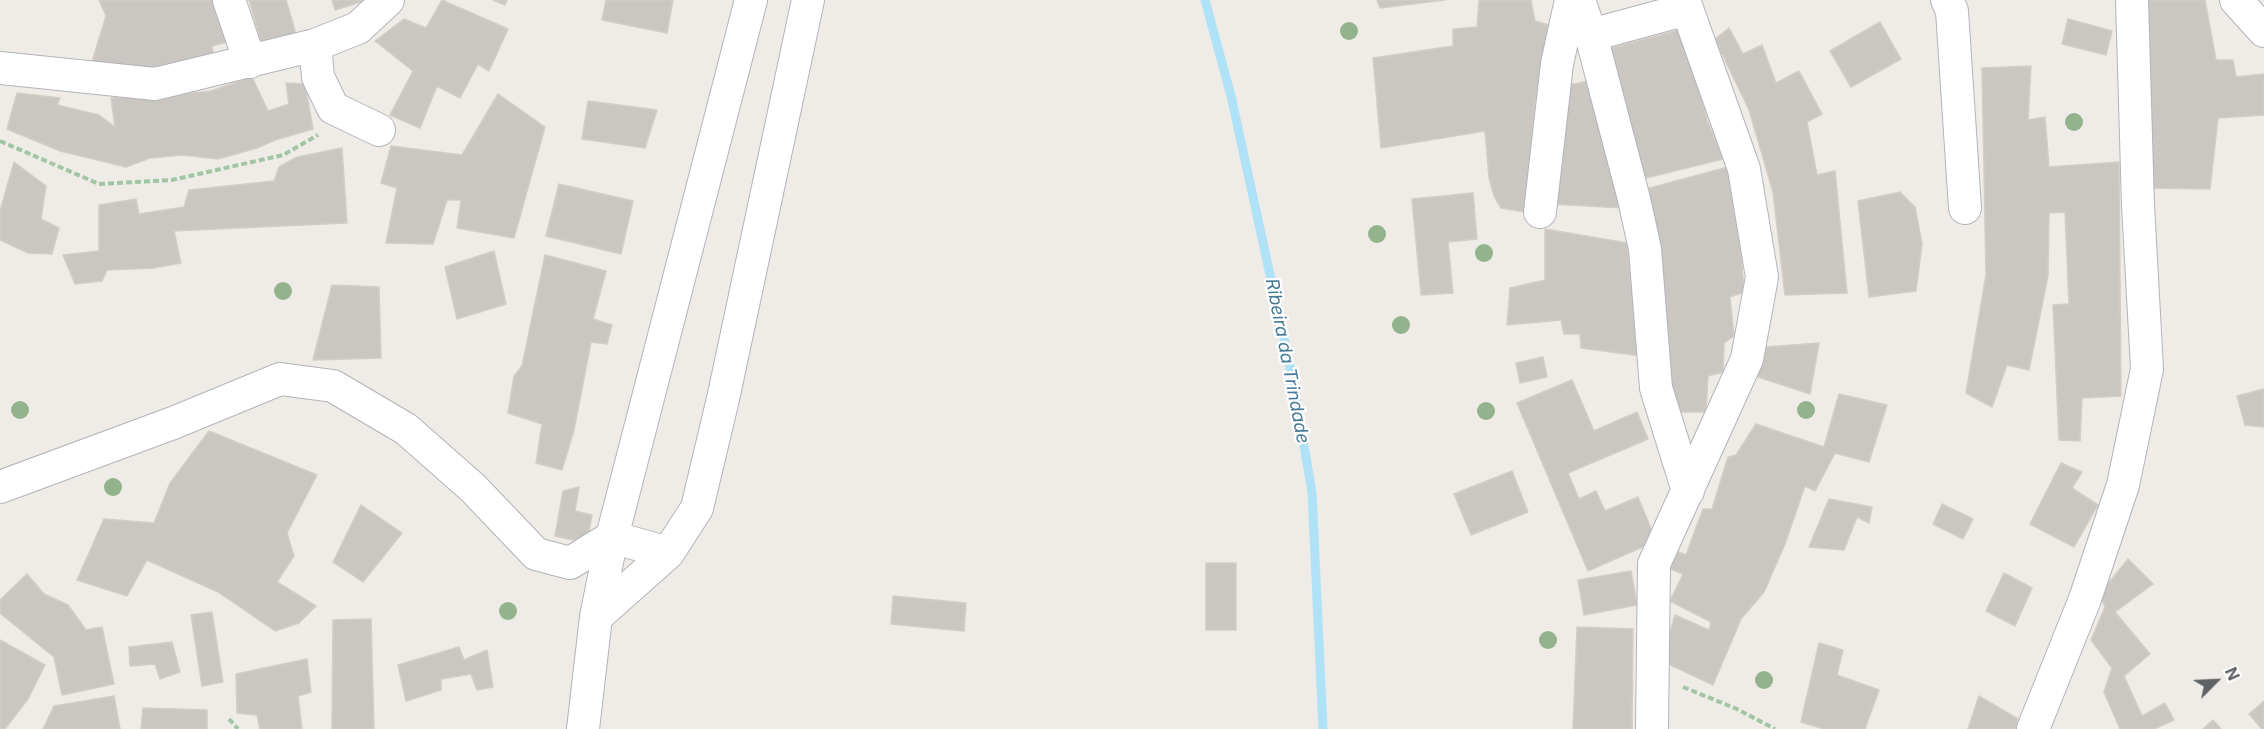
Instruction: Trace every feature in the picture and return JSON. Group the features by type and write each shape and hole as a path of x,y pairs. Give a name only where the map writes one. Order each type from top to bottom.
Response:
{"street":[{"path":"229,0 250,62"},
{"path":"0,68 155,84 315,45 358,28 388,0"},
{"path":"583,729 596,617 612,537 751,0"},
{"path":"596,617 668,553 697,508 723,399 808,0"},
{"path":"1540,212 1557,64 1571,0"},
{"path":"1579,0 1591,35 1634,199 1645,249 1656,388 1688,491"},
{"path":"1947,0 1952,11 1965,208"},
{"path":"2033,729 2085,599 2123,484 2147,369 2138,205 2132,0"},
{"path":"2236,0 2264,31"},
{"path":"1591,35 1685,5 1744,169 1762,277 1747,359 1715,425 1654,564 1652,729"},
{"path":"315,45 318,78 333,108 378,130"},
{"path":"0,487 173,423 280,379 333,386 406,429 473,488 536,555 570,563 612,537 668,553"}],"path":[{"path":"0,141 99,184 172,180 283,156 351,117"},
{"path":"1653,674 1737,709 1775,729"},
{"path":"229,718 238,729"}],"building":[{"path":"99,0 215,0 227,42 212,46 214,60 157,71 91,65 106,16"},
{"path":"249,0 286,0 296,34 262,44"},
{"path":"332,0 367,0 335,10"},
{"path":"442,0 508,29 489,71 478,64 460,98 437,86 420,128 390,115 413,71 375,41 404,19 426,28"},
{"path":"493,0 507,0 505,5"},
{"path":"606,0 673,0 667,33 602,20"},
{"path":"1377,0 1445,0 1380,8"},
{"path":"1479,0 1531,0 1535,21 1549,25 1535,101 1525,212 1501,208 1494,196 1489,178 1485,131 1381,148 1373,58 1453,46 1453,29 1477,27"},
{"path":"2148,0 2205,0 2216,60 2233,60 2236,77 2264,74 2264,115 2218,118 2210,189 2151,188"},
{"path":"2068,19 2112,31 2106,55 2062,44"},
{"path":"1880,22 1901,59 1851,87 1830,51"},
{"path":"1729,28 1743,54 1762,45 1776,83 1799,71 1822,114 1807,122 1817,175 1835,171 1847,293 1785,295 1773,192 1749,110 1715,39"},
{"path":"1683,29 1707,120 1723,159 1646,178 1630,133 1608,49"},
{"path":"2031,66 2028,120 2045,117 2049,167 2119,162 2121,396 2082,398 2080,441 2059,440 2053,305 2069,304 2065,212 2049,213 2048,276 2029,370 2007,365 1992,407 1966,393 1986,275 1982,68"},
{"path":"252,77 268,111 289,104 286,83 305,84 313,129 218,159 182,155 150,158 126,167 60,151 7,129 17,93 60,98 57,105 99,115 115,127 111,98 211,91"},
{"path":"1593,80 1623,208 1552,204 1565,86"},
{"path":"498,94 545,127 514,238 457,228 461,200 447,200 433,244 386,243 397,188 381,183 391,146 462,155"},
{"path":"588,101 657,110 645,148 582,139"},
{"path":"342,148 347,223 174,231 181,263 154,268 107,270 102,281 75,284 63,255 99,251 99,205 136,199 139,214 184,207 189,190 274,181 279,167 297,157"},
{"path":"14,162 46,186 41,219 59,228 52,254 28,253 0,240 0,211"},
{"path":"1728,167 1739,225 1744,292 1730,297 1734,336 1724,343 1723,372 1708,376 1706,412 1675,412 1668,378 1646,189"},
{"path":"559,184 633,201 621,254 546,236"},
{"path":"1900,192 1915,207 1922,244 1916,291 1869,297 1858,201"},
{"path":"1473,193 1477,239 1448,242 1453,293 1421,295 1412,199"},
{"path":"1545,229 1627,243 1631,286 1638,301 1641,356 1581,348 1580,334 1564,334 1561,320 1507,325 1510,288 1545,280"},
{"path":"494,251 506,304 457,319 445,267"},
{"path":"545,255 606,271 593,319 612,325 607,344 591,342 574,430 562,470 536,463 542,424 508,413 514,376 522,366"},
{"path":"332,285 379,287 381,358 313,360"},
{"path":"1819,343 1810,394 1758,377 1766,347"},
{"path":"1543,357 1547,377 1520,383 1516,363"},
{"path":"1572,380 1594,431 1637,412 1648,439 1568,473 1579,499 1596,491 1605,511 1638,497 1656,541 1588,571 1517,403"},
{"path":"2264,389 2264,427 2245,425 2237,396"},
{"path":"1839,394 1887,405 1869,462 1835,453 1815,491 1805,486 1785,544 1764,592 1741,619 1713,685 1662,661 1675,615 1709,630 1711,622 1670,601 1683,574 1668,568 1676,551 1686,555 1703,509 1712,509 1728,457 1736,455 1756,424 1824,447"},
{"path":"209,431 317,475 287,533 294,556 277,582 316,606 299,623 275,631 218,592 147,560 127,596 77,580 104,519 154,523 170,483"},
{"path":"2061,463 2082,472 2072,488 2098,505 2074,547 2030,524"},
{"path":"1512,471 1528,512 1471,535 1454,494"},
{"path":"579,487 575,511 592,515 587,543 555,536 563,491"},
{"path":"1829,499 1872,507 1869,523 1857,517 1844,550 1809,547"},
{"path":"1942,504 1973,519 1963,539 1933,524"},
{"path":"361,505 402,533 363,582 333,562"},
{"path":"2128,559 2153,584 2115,612 2150,654 2124,676 2142,716 2165,703 2174,720 2154,729 2120,729 2104,692 2112,668 2091,640 2105,607 2100,594"},
{"path":"1206,563 1236,563 1236,630 1206,630"},
{"path":"1631,571 1637,605 1584,615 1578,580"},
{"path":"2004,573 2032,588 2015,626 1986,611"},
{"path":"27,574 44,594 68,605 86,630 102,627 114,684 62,695 54,657 0,613 0,600"},
{"path":"893,596 966,603 964,631 891,624"},
{"path":"212,612 223,682 202,686 191,615"},
{"path":"371,619 374,729 332,729 333,620"},
{"path":"1577,627 1633,629 1632,729 1573,729"},
{"path":"0,640 45,665 28,699 5,729 0,729"},
{"path":"172,642 180,672 160,679 155,664 130,666 129,647"},
{"path":"1819,643 1843,650 1837,675 1879,690 1865,729 1824,729 1801,722"},
{"path":"459,647 464,660 487,650 493,687 477,690 471,674 441,679 441,690 406,701 398,665"},
{"path":"307,659 311,692 298,696 302,729 260,729 257,715 237,713 236,674"},
{"path":"114,696 120,729 43,729 54,706"},
{"path":"1979,696 2018,719 2015,729 1968,729"},
{"path":"2264,701 2264,729 2262,729 2249,714"},
{"path":"143,708 207,710 207,729 141,729"},
{"path":"2213,720 2221,729 2203,729"}],"waterway":[{"name":"Ribeira da Trindade","path":"1205,0 1231,96 1291,371 1312,492 1323,729"}]}
